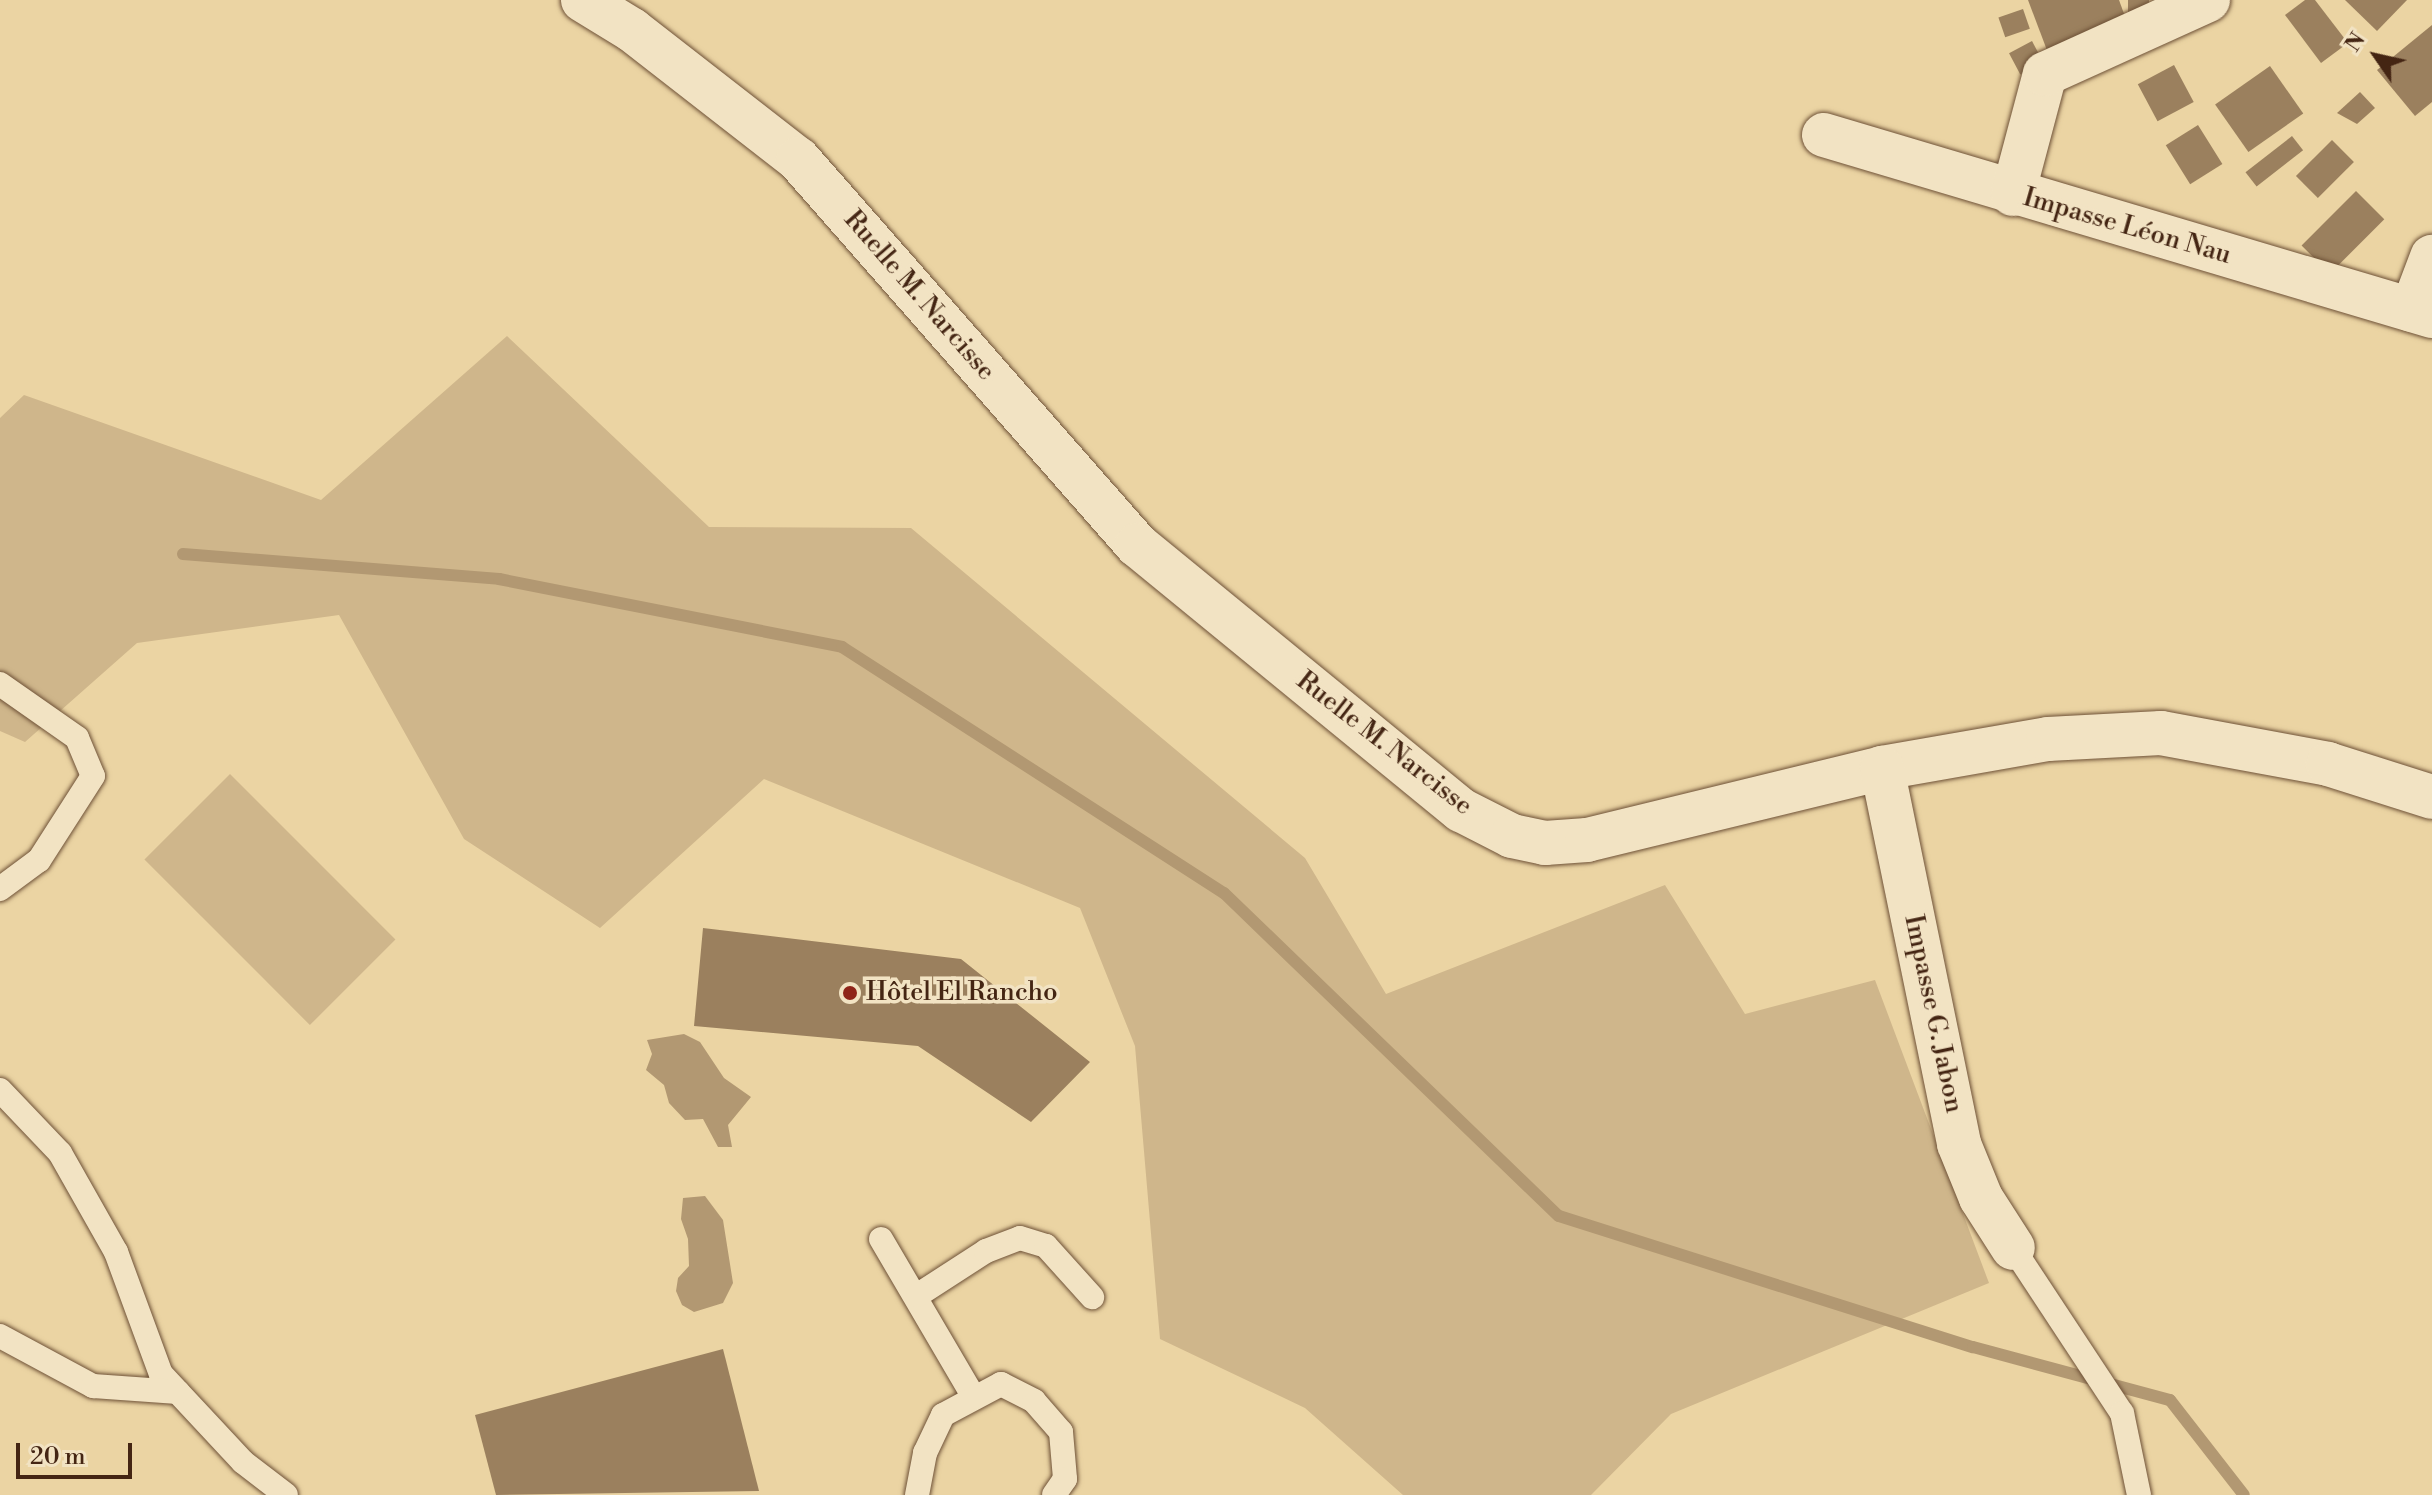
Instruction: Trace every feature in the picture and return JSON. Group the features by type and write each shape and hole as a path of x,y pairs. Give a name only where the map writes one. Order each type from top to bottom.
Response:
{"street":[{"name":"Ruelle M. Narcisse","path":"583,0 632,30 798,159 1137,545 1461,810 1512,836 1545,843 1587,840 1882,768 2048,739 2161,733 2328,764 2432,797"},
{"path":"2013,194 2045,74 2208,0"},
{"name":"Impasse Léon Nau","path":"1824,135 2013,194 2422,313"},
{"path":"2422,313 2432,257"},
{"name":"Impasse G. Jabon","path":"1882,768 1959,1144 1981,1198 2013,1248"}],"lane":[{"path":"0,684 77,738 93,776 39,860 0,889"},
{"path":"0,1090 60,1153 116,1252 161,1374 243,1462 286,1495"},
{"path":"918,1295 986,1251 1020,1238 1046,1246 1092,1297"},
{"path":"881,1239 918,1295 973,1396"},
{"path":"2013,1248 2122,1413 2139,1495"},
{"path":"5,1344 93,1386 178,1392"},
{"path":"917,1495 925,1453 943,1415 973,1396 1001,1384 1034,1401 1061,1432 1065,1479 1054,1495"}],"shaded area":[{"path":"507,336 709,527 911,528 1305,858 1386,994 1665,885 1745,1014 1875,980 1989,1283 1671,1414 1591,1495 1403,1495 1305,1408 1160,1339 1135,1046 1080,908 764,779 600,928 464,839 339,615 137,643 25,742 0,731 0,418 24,395 321,500"},
{"path":"230,774 395,939 310,1025 144,860"},
{"path":"684,1034 700,1042 724,1078 751,1097 728,1125 732,1147 718,1147 703,1119 685,1120 669,1103 664,1085 646,1070 652,1054 647,1040"},
{"path":"705,1196 723,1220 733,1283 723,1303 694,1312 682,1305 676,1291 678,1278 689,1266 688,1239 681,1219 683,1198"}],"building":[{"path":"2028,0 2119,0 2127,22 2048,53"},
{"path":"2128,0 2149,0 2149,14 2128,14"},
{"path":"2305,0 2315,0 2348,43 2321,63 2285,15"},
{"path":"2345,0 2407,0 2377,31"},
{"path":"2023,9 2030,29 2005,37 1998,17"},
{"path":"2432,25 2432,102 2415,116 2377,70"},
{"path":"2032,41 2043,62 2020,74 2009,53"},
{"path":"2174,65 2194,102 2158,121 2138,84"},
{"path":"2270,66 2303,114 2248,152 2215,104"},
{"path":"2360,92 2375,108 2357,124 2337,113"},
{"path":"2198,125 2222,164 2190,184 2166,145"},
{"path":"2292,136 2303,150 2257,187 2246,172"},
{"path":"2332,140 2354,162 2318,198 2296,176"},
{"path":"2356,191 2384,219 2330,274 2302,245"},
{"name":"Hôtel El Rancho","path":"703,928 961,959 1090,1062 1031,1122 918,1046 694,1026"},
{"path":"723,1349 759,1491 496,1495 475,1415"}],"waterway":[{"path":"183,554 499,579 842,647 1224,893 1559,1216 1973,1347 2170,1400 2244,1495"}],"place":[{"name":"Hôtel El Rancho","path":"850,993"}]}
